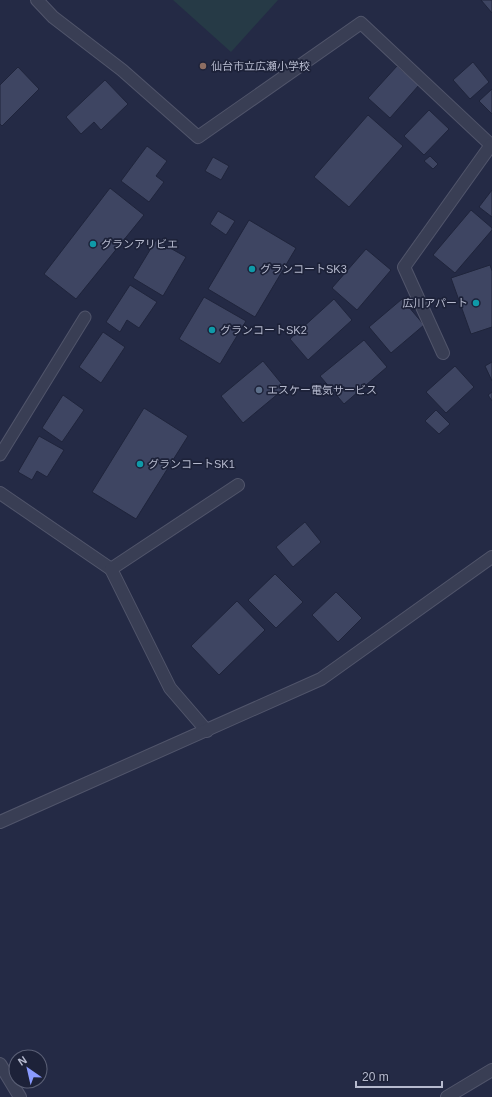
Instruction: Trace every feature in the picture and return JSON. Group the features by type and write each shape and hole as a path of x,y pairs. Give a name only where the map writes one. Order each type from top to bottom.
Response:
{"street":[{"path":"37,0 53,17 122,70 198,137 361,23 492,145 404,267 443,353"},
{"path":"111,569 238,485"},
{"path":"0,493 111,569 170,688 207,731"},
{"path":"0,822 321,679 492,557"},
{"path":"0,1064 20,1097"},
{"path":"447,1097 492,1070"}],"lane":[{"path":"0,455 85,317"}],"shaded area":[{"path":"173,0 278,0 231,52"}],"building":[{"path":"481,0 492,0 492,13"},
{"path":"473,62 489,82 470,99 453,80"},
{"path":"397,66 419,85 390,118 368,98"},
{"path":"18,67 39,89 2,126 0,124 0,85"},
{"path":"105,80 128,104 101,130 94,122 81,134 66,117"},
{"path":"492,89 492,114 479,101"},
{"path":"429,110 449,129 424,155 404,136"},
{"path":"368,115 403,146 349,207 314,177"},
{"path":"147,146 167,161 156,176 164,182 149,202 121,181"},
{"path":"430,156 438,164 433,169 424,161"},
{"path":"213,157 229,166 221,180 205,171"},
{"name":"グランアリビエ","path":"110,188 144,215 76,299 44,274"},
{"path":"492,190 492,217 479,207"},
{"path":"471,210 492,228 492,230 455,273 433,255"},
{"path":"218,211 235,221 226,235 210,224"},
{"name":"グランコートSK3","path":"249,220 296,248 255,317 208,289"},
{"path":"156,240 186,257 163,296 133,278"},
{"path":"366,249 391,270 357,310 332,288"},
{"name":"広川アパート","path":"490,265 492,271 492,327 471,334 451,278"},
{"path":"130,285 157,302 139,328 127,320 120,332 106,322"},
{"name":"グランコートSK2","path":"204,297 246,321 220,364 179,339"},
{"path":"334,299 352,320 308,360 290,339"},
{"path":"402,299 424,325 391,353 369,327"},
{"path":"103,332 125,347 101,383 79,367"},
{"path":"364,340 387,367 344,404 320,376"},
{"path":"263,361 285,388 243,423 221,396"},
{"path":"492,362 492,381 485,366"},
{"path":"455,366 474,387 446,413 426,392"},
{"path":"492,392 492,401 488,395"},
{"path":"63,395 84,410 62,442 42,428"},
{"name":"グランコートSK1","path":"144,408 188,436 136,519 92,492"},
{"path":"436,410 450,424 439,434 425,421"},
{"path":"39,436 64,450 47,477 37,471 32,480 18,472"},
{"path":"305,522 321,542 293,567 276,547"},
{"path":"275,574 303,602 276,628 248,600"},
{"path":"336,592 362,618 338,642 312,615"},
{"path":"237,601 265,630 219,675 191,646"}],"place":[{"name":"仙台市立広瀬小学校","path":"203,66"},
{"name":"グランアリビエ","path":"93,244"},
{"name":"グランコートSK3","path":"252,269"},
{"name":"広川アパート","path":"476,303"},
{"name":"グランコートSK2","path":"212,330"},
{"name":"エスケー電気サービス","path":"259,390"},
{"name":"グランコートSK1","path":"140,464"}]}
